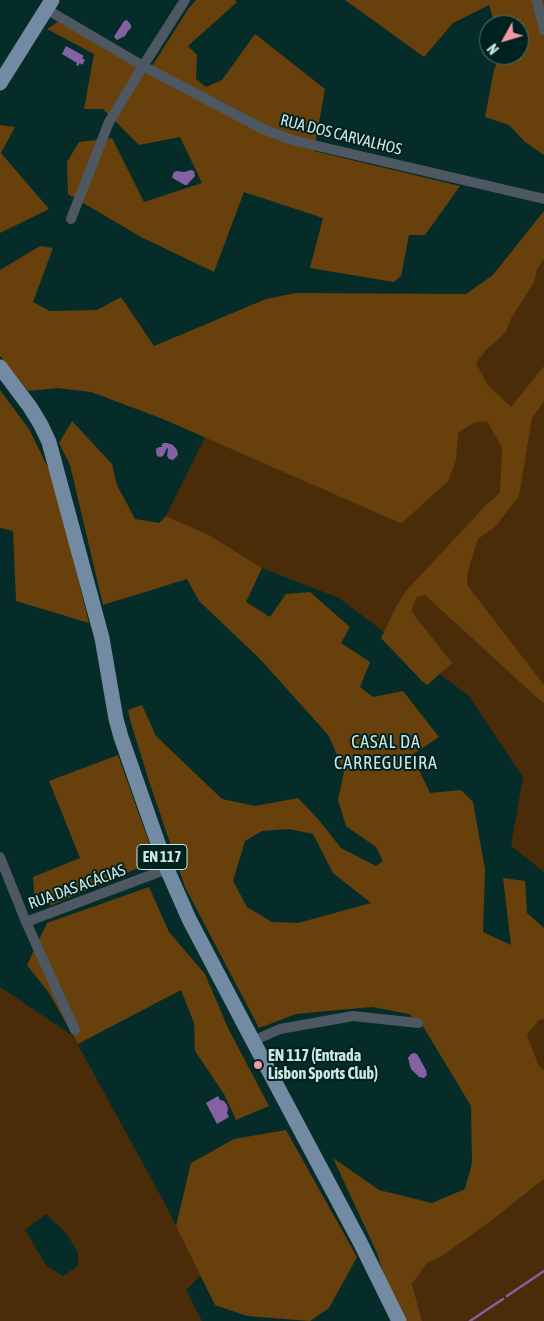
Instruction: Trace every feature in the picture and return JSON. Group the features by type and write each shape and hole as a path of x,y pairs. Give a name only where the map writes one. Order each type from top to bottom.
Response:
{"main road":[{"path":"0,83 49,4"},
{"name":"EN 117","path":"0,367 30,407 49,442 102,638 116,719 167,869 189,919 360,1242 399,1321"}],"street":[{"path":"71,218 109,122 185,0"},
{"path":"537,0 544,30"},
{"name":"RUA DOS CARVALHOS","path":"49,4 143,66 264,130 292,140 544,199"},
{"name":"RUA DAS ACÁCIAS","path":"0,857 26,922 75,1030"},
{"name":"RUA DAS ACÁCIAS","path":"26,922 167,869"},
{"path":"253,1041 280,1029 353,1016 418,1023"}],"shaded area":[{"path":"196,0 235,0 237,2 188,46 197,55 196,79 206,87 222,80 255,34 325,89 314,151 460,186 425,235 409,235 401,276 394,282 310,268 323,218 244,192 214,272 141,237 68,194 67,162 79,142 112,138 144,202 202,183 180,137 139,145 103,109 84,109 94,54 47,29 59,21 147,74"},
{"path":"345,0 544,0 544,155 525,142 509,125 485,117 496,65 529,65 529,15 492,15 489,5 453,23 424,57"},
{"path":"127,20 131,28 125,36 117,40 114,37 115,35 124,21"},
{"path":"66,46 84,56 82,58 85,60 82,65 80,63 78,66 76,65 77,63 62,54"},
{"path":"0,125 15,127 1,153 49,209 0,233"},
{"path":"194,171 195,176 187,185 172,177 174,172"},
{"path":"544,211 544,872 511,846 523,777 469,696 339,598 262,568 209,535 166,516 205,437 402,524 493,275"},
{"path":"544,211 544,259 537,269 534,282 512,317 505,333 485,351 476,363 487,384 511,407 544,366 544,401 532,418 519,496 495,527 478,539 468,571 467,585 544,685 544,704 425,595 417,597 411,611 452,663 427,685 381,638 406,591 486,505 500,493 502,448 487,421 473,423 458,433 456,460 448,481 402,524 163,419 91,392 57,388 28,391 0,356 0,270 40,246 53,248 33,302 50,311 97,310 121,297 154,346 266,299 296,293 466,294 493,275"},
{"path":"0,390 29,429 53,478 89,623 16,601 13,531 0,528"},
{"path":"72,421 112,464 117,485 135,519 159,523 166,516 209,535 262,568 246,602 270,617 286,594 310,592 350,627 341,643 370,662 360,687 373,697 403,691 439,737 412,755 430,793 461,790 473,802 485,869 483,932 511,945 503,878 525,881 527,913 544,928 544,1019 539,1020 527,1035 539,1066 544,1070 544,1179 491,1221 442,1256 427,1263 412,1284 422,1321 405,1321 384,1276 377,1253 333,1158 379,1190 432,1203 465,1189 472,1163 471,1106 424,1028 409,1014 372,1007 296,1014 259,1028 185,887 149,781 128,710 142,705 156,736 222,799 255,806 298,798 341,848 376,866 383,861 376,847 346,826 338,800 344,772 329,736 261,660 199,601 187,579 103,605 70,465 59,443","holes":["289,829 313,834 333,873 371,903 298,923 272,922 247,907 233,881 245,841 262,831"]},
{"path":"163,443 173,445 177,450 178,455 173,460 167,456 167,448 163,456 157,456 156,449 162,447"},
{"path":"118,755 152,851 150,863 52,905 35,904 33,877 80,858 49,781"},
{"path":"149,887 169,932 205,974 228,1028 269,1106 236,1120 224,1094 195,1051 194,1023 181,990 78,1044 49,993 27,965 47,923"},
{"path":"0,987 73,1036 164,1202 201,1275 186,1290 202,1321 0,1321","holes":["46,1214 65,1232 78,1252 78,1266 63,1276 46,1265 25,1230"]},
{"path":"544,1019 544,1070 539,1066 527,1035 539,1020"},
{"path":"414,1053 417,1054 426,1070 427,1075 424,1078 419,1077 411,1069 408,1058"},
{"path":"218,1096 227,1105 229,1117 217,1124 206,1103"},
{"path":"286,1130 357,1257 329,1308 310,1321 247,1316 215,1305 176,1226 191,1163 234,1139"},
{"path":"544,1179 544,1321 422,1321 412,1284 427,1263 442,1255 491,1221"}],"waterway":[{"path":"507,1296 544,1271"},
{"path":"470,1321 503,1299"}],"place":[{"name":"EN 117 (Entrada Lisbon Sports Club)","path":"258,1065"}],"district":[{"name":"CASAL DA CARREGUEIRA","path":"386,752"}]}
